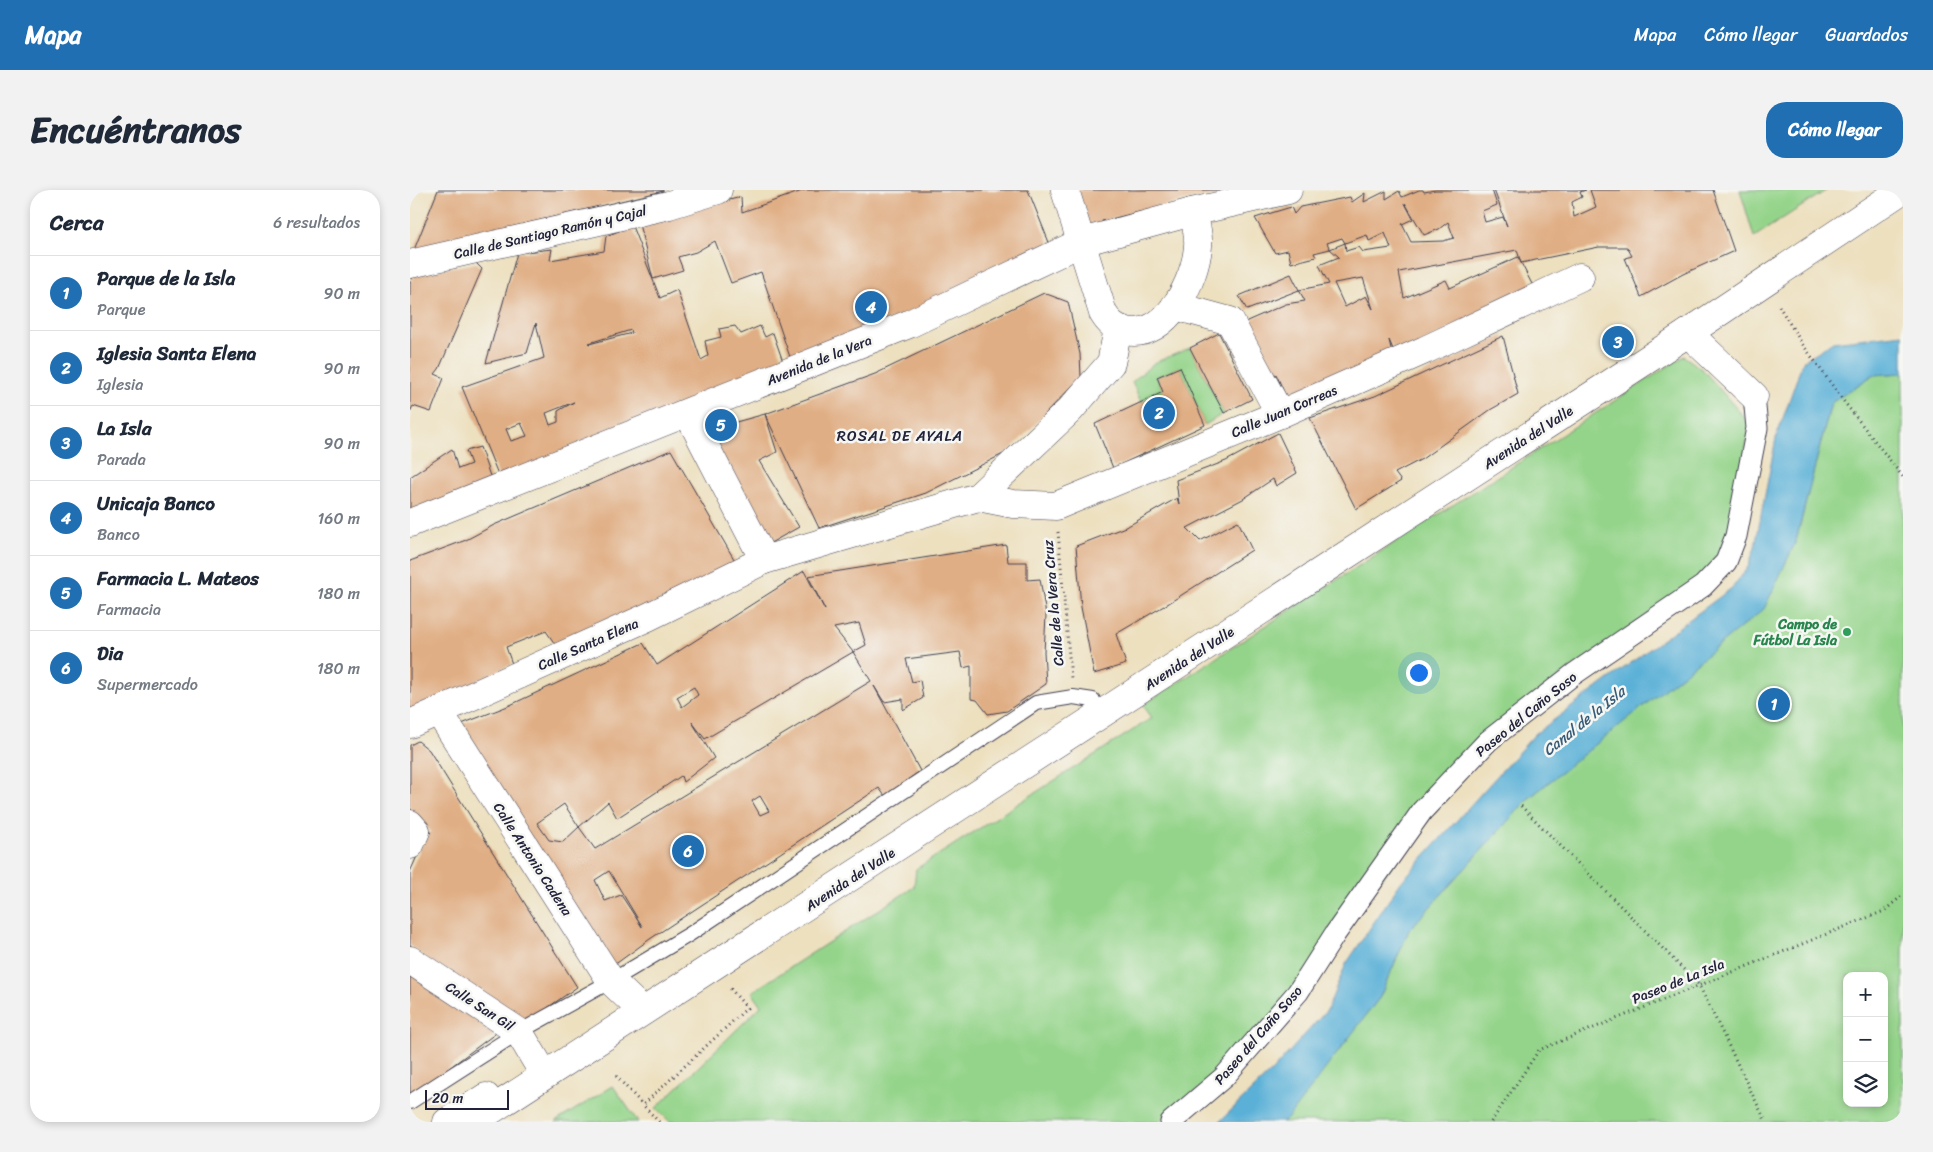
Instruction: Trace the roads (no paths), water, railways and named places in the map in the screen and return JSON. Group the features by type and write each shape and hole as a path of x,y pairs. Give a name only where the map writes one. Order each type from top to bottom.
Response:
{"street":[{"name":"Calle de Santiago Ramón y Cajal","path":"410,264 669,205 718,190"},
{"path":"1064,190 1103,313 1108,322 1118,329 1133,332 1151,329 1166,317 1182,297 1198,247 1198,228 1192,212"},
{"name":"Avenida de la Vera","path":"410,523 909,324 1082,242 1192,212 1288,190"},
{"name":"Avenida del Valle","path":"447,1122 538,1064 1083,698 1757,272 1876,190"},
{"name":"Avenida del Valle","path":"473,1122 1688,333 1902,190"},
{"name":"Calle Juan Correas","path":"978,497 1013,504 1056,506 1280,414 1425,350 1580,277"},
{"path":"1175,306 1230,321 1280,414"},
{"path":"978,497 1070,410 1111,363 1118,329"},
{"name":"Paseo del Caño Soso","path":"1171,1122 1224,1078 1298,992 1335,934 1422,811 1488,741 1574,674 1702,586 1726,562 1736,536 1757,428 1754,396 1688,333"},
{"path":"688,413 764,560"},
{"name":"Calle Santa Elena","path":"410,724 648,617 764,560 978,497"},
{"name":"Calle Antonio Cadena","path":"439,712 612,981 632,1001"},
{"path":"410,824 416,831 410,845"},
{"name":"Calle San Gil","path":"410,960 519,1032 538,1064"}],"lane":[{"name":"Avenida del Valle","path":"410,1102 519,1032 612,981 690,934 1036,703 1083,698"}],"water":[{"name":"Canal de la Isla","path":"1903,334 1903,373 1873,375 1831,403 1796,541 1764,609 1528,799 1409,930 1380,997 1288,1118 1283,1122 1219,1122 1273,1070 1327,1010 1346,964 1401,882 1535,734 1733,587 1748,567 1755,547 1776,438 1803,361 1833,342"}],"place":[{"name":"Unicaja Banco","path":"871,307"},
{"name":"La Isla","path":"1618,342"},
{"name":"Iglesia Santa Elena","path":"1159,413"},
{"name":"Farmacia L. Mateos","path":"721,425"},
{"name":"Campo de Fútbol La Isla","path":"1847,632"},
{"name":"Parque de la Isla","path":"1774,704"},
{"name":"Dia","path":"688,851"}],"district":[{"name":"ROSAL DE AYALA","path":"900,436"}]}
